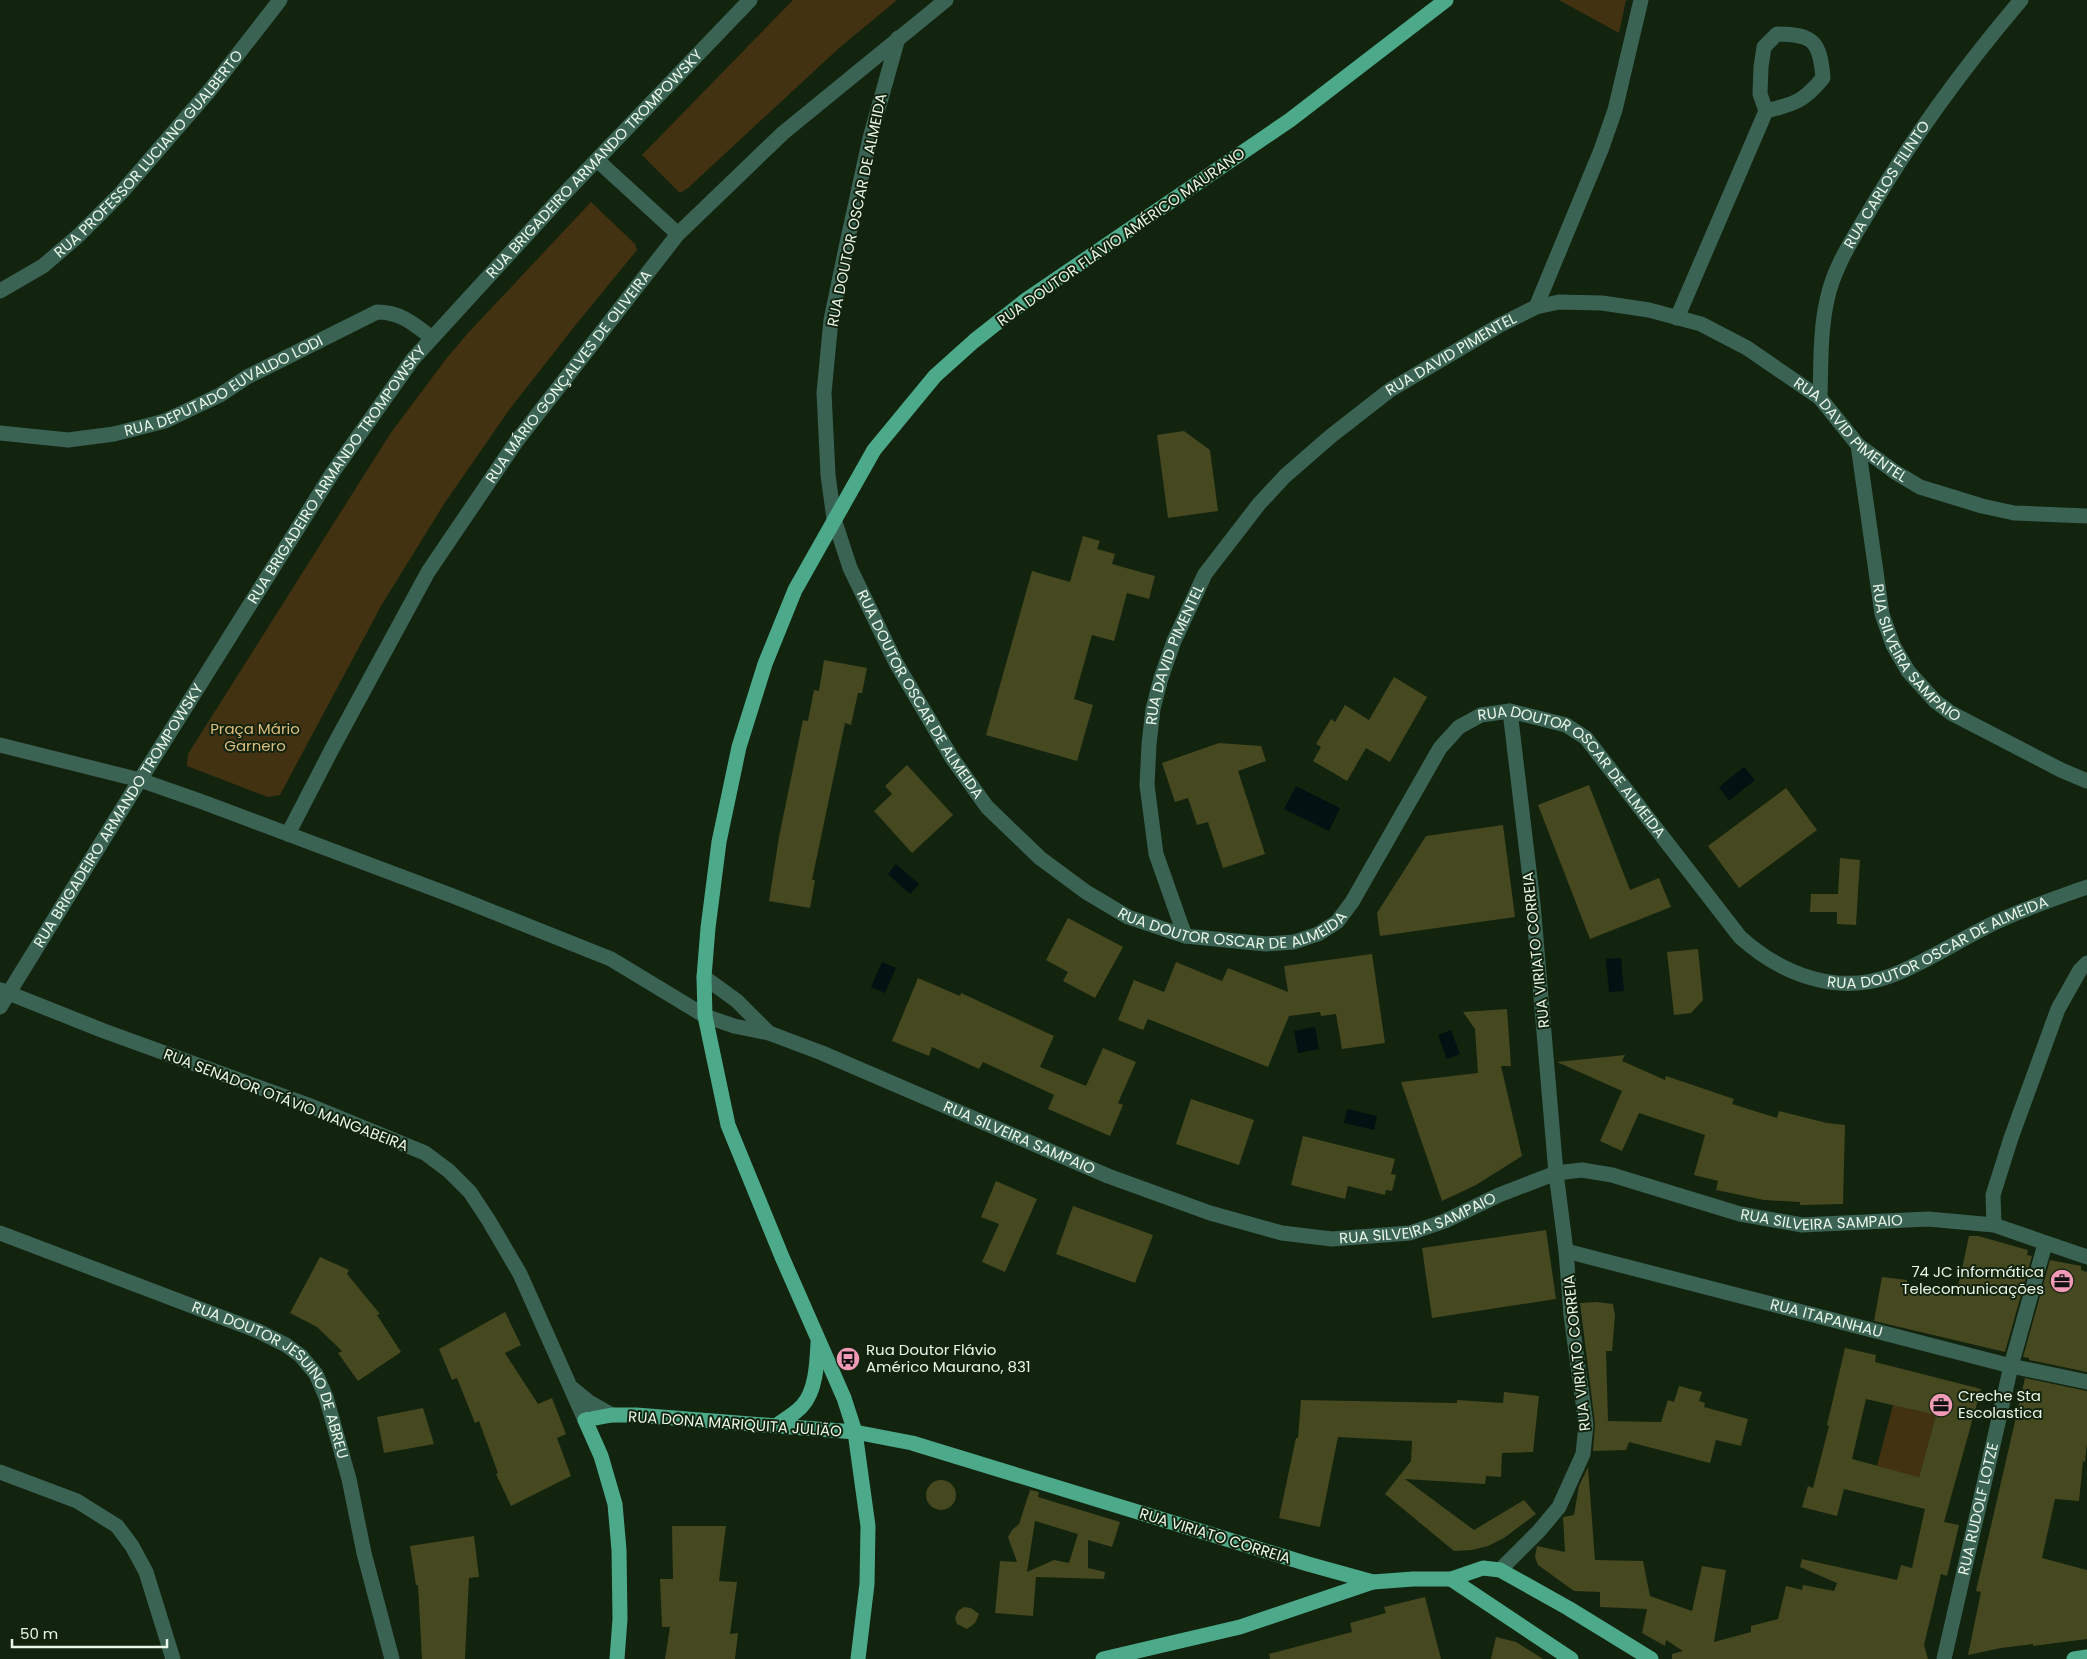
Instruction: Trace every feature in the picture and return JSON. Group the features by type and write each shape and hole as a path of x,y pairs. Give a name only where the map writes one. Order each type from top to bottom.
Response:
{"main road":[{"name":"RUA DOUTOR FLÁVIO AMÉRICO MAURANO","path":"858,1659 867,1584 868,1526 855,1432 844,1398 728,1125 705,1016 704,978 708,928 719,842 739,747 765,664 795,590 874,450 935,376 974,340 1026,300 1290,120 1446,0"},
{"name":"RUA DOUTOR FLÁVIO AMÉRICO MAURANO","path":"777,1425 802,1406 809,1394 817,1365 818,1339"},
{"name":"RUA DONA MARIQUITA JULIÃO","path":"585,1420 636,1415 855,1432"},
{"name":"RUA SENADOR OTÁVIO MANGABEIRA","path":"585,1420 600,1456 615,1504 619,1550 620,1619 617,1659"},
{"name":"RUA VIRIATO CORREIA","path":"855,1432 912,1443 1308,1564 1373,1582 1413,1578 1452,1579 1483,1568 1500,1570"},
{"path":"1500,1570 1568,1608 1651,1659"},
{"path":"1452,1579 1571,1659"},
{"path":"1103,1659 1240,1627 1373,1582"},
{"path":"2074,1659 2087,1657"}],"street":[{"name":"RUA PROFESSOR LUCIANO GUALBERTO","path":"0,291 43,266 78,236 120,193 210,90 280,0"},
{"name":"RUA BRIGADEIRO ARMANDO TROMPOWSKY","path":"0,1007 5,991 333,472 413,359 596,160 750,0"},
{"name":"RUA MÁRIO GONÇALVES DE OLIVEIRA","path":"288,834 428,572 516,442 678,234 783,133 946,0"},
{"path":"1536,307 1601,150 1615,110 1641,0"},
{"name":"RUA CARLOS FILINTO","path":"1820,398 1823,333 1827,300 1843,255 1899,162 1944,97 1984,44 2021,0"},
{"path":"1677,318 1766,111 1760,94 1764,47 1777,34 1792,34 1810,39 1821,54 1823,78 1808,95 1790,106 1766,111"},
{"name":"RUA DOUTOR OSCAR DE ALMEIDA","path":"898,38 870,138 831,320 824,394 828,476 834,519 850,568 896,663 952,758 987,807 1040,858 1086,892 1128,917 1185,936 1236,943 1276,943 1294,942 1318,934 1337,922 1352,902 1440,748 1459,728 1481,715 1510,711 1566,725 1586,738 1740,937 1756,952 1783,968 1817,981 1844,983 1873,982 1895,974 1990,925 2087,887"},
{"path":"596,160 678,234"},
{"name":"RUA DAVID PIMENTEL","path":"1185,936 1156,854 1147,785 1149,744 1153,709 1161,678 1182,623 1205,574 1260,504 1285,476 1331,436 1390,390 1500,325 1536,307 1560,302 1602,303 1649,310 1701,324 1747,348 1820,398 1858,445 1920,487 1954,498 2014,513 2087,516"},
{"name":"RUA DEPUTADO EUVALDO LODI","path":"0,433 68,440 114,434 165,421 220,395 247,377 377,312 389,312 406,318 432,338"},
{"name":"RUA SILVEIRA SAMPAIO","path":"1858,445 1882,614 1893,645 1908,671 1935,701 1951,713 2087,781"},
{"name":"RUA VIRIATO CORREIA","path":"1500,1570 1539,1531 1559,1507 1583,1454 1586,1425 1571,1315 1566,1251 1556,1173 1533,904 1510,711"},
{"name":"RUA SILVEIRA SAMPAIO","path":"0,745 140,780 453,896 611,959 705,1016 734,1026 769,1033 822,1053 1108,1176 1210,1213 1282,1233 1332,1240 1410,1233 1445,1221 1499,1195 1556,1173 1582,1170 1612,1175 1740,1214 1802,1225 1928,1218 1994,1225 2087,1258"},
{"path":"1994,1225 1993,1195 2011,1138 2058,1009 2080,970 2087,963"},
{"name":"RUA SILVEIRA SAMPAIO","path":"704,978 737,1001 769,1033"},
{"name":"RUA SENADOR OTÁVIO MANGABEIRA","path":"5,991 104,1031 308,1105 425,1153 449,1171 470,1192 489,1221 520,1274 585,1420"},
{"name":"RUA DOUTOR JESUINO DE ABREU","path":"0,1233 258,1331 286,1345 301,1356 316,1374 326,1397 349,1480 364,1553 392,1659"},
{"name":"RUA RUDOLF LOTZE","path":"1944,1659 2011,1366 2045,1244"},
{"name":"RUA ITAPANHAU","path":"1566,1251 2011,1366 2087,1382"},
{"name":"RUA SENADOR OTÁVIO MANGABEIRA","path":"570,1385 589,1402 612,1416"},
{"path":"0,1472 77,1501 117,1526 132,1546 146,1572 173,1659"}],"green space":[{"path":"793,0 897,0 838,49 688,188 680,193 642,155"},
{"path":"1559,0 1626,0 1619,33"},
{"name":"Praça Mário Garnero","path":"591,202 635,244 637,250 509,410 444,504 381,606 280,795 268,797 187,766 188,754 390,434 446,359 468,333"},
{"path":"1893,1405 1936,1415 1919,1477 1877,1466"}],"shaded area":[{"path":"1744,767 1755,780 1729,801 1719,787"},
{"path":"1296,786 1340,808 1329,831 1284,809"},
{"path":"896,864 919,884 910,894 888,874"},
{"path":"1621,958 1624,991 1609,992 1606,959"},
{"path":"882,962 896,968 885,993 871,987"},
{"path":"1315,1027 1319,1049 1298,1053 1294,1031"},
{"path":"1451,1030 1460,1054 1447,1059 1438,1035"},
{"path":"1347,1109 1377,1116 1374,1130 1344,1123"}],"building":[{"path":"1184,431 1210,450 1218,511 1168,518 1157,435"},
{"path":"1083,536 1100,541 1097,549 1115,554 1112,564 1155,576 1149,599 1127,593 1114,641 1092,635 1074,699 1093,705 1077,761 986,735 1032,571 1070,582"},
{"path":"824,660 867,668 862,693 858,693 851,725 845,723 812,880 815,880 810,908 769,901 779,837 803,720 808,721 814,690 819,691"},
{"path":"1394,677 1427,697 1390,762 1366,748 1347,781 1313,761 1321,747 1316,744 1331,719 1335,722 1345,705 1369,720"},
{"path":"1219,743 1261,746 1266,761 1238,771 1265,854 1223,868 1208,822 1197,825 1188,798 1175,802 1162,763"},
{"path":"907,765 953,815 912,853 874,811 892,794 885,786"},
{"path":"1589,785 1630,890 1659,878 1671,907 1590,939 1538,805"},
{"path":"1786,788 1817,830 1739,888 1708,846"},
{"path":"1503,825 1515,917 1380,936 1377,913 1426,836"},
{"path":"1840,858 1860,860 1856,925 1837,924 1837,912 1810,912 1811,894 1838,894"},
{"path":"1068,918 1123,947 1095,998 1063,981 1068,972 1046,960"},
{"path":"1698,949 1703,1000 1691,1013 1674,1015 1667,952"},
{"path":"1372,954 1385,1043 1342,1049 1336,1014 1321,1016 1320,1012 1289,1016 1268,1067 1148,1019 1143,1030 1118,1020 1134,980 1164,992 1176,962 1222,981 1228,968 1288,992 1284,966"},
{"path":"918,978 960,996 961,993 1054,1036 1040,1067 1086,1086 1103,1048 1136,1062 1118,1103 1123,1105 1110,1136 1048,1109 1054,1095 983,1062 979,1069 932,1047 929,1056 892,1041"},
{"path":"1507,1009 1511,1066 1501,1066 1522,1156 1476,1185 1442,1201 1401,1082 1478,1073 1475,1029 1463,1012"},
{"path":"1625,1055 1622,1061 1665,1080 1666,1076 1734,1099 1732,1104 1777,1118 1779,1111 1827,1123 1845,1125 1843,1204 1800,1205 1800,1202 1764,1200 1716,1190 1718,1181 1694,1175 1705,1135 1639,1113 1622,1151 1600,1141 1622,1091 1557,1062"},
{"path":"1191,1099 1254,1120 1239,1165 1176,1144"},
{"path":"1303,1136 1395,1159 1391,1174 1396,1175 1392,1191 1386,1190 1385,1195 1348,1186 1345,1199 1291,1185"},
{"path":"996,1181 1037,1199 1005,1272 982,1262 999,1224 981,1217"},
{"path":"1073,1206 1153,1235 1135,1283 1056,1254"},
{"path":"1546,1230 1556,1299 1432,1318 1422,1248"},
{"path":"1969,1236 1978,1236 2028,1250 2027,1255 2032,1256 2005,1352 1874,1321 1882,1277 1907,1280 1907,1284 1956,1296"},
{"path":"320,1257 349,1270 347,1274 380,1314 377,1315 401,1352 358,1381 338,1353 342,1351 317,1327 290,1313"},
{"path":"2050,1260 2081,1266 2081,1270 2087,1272 2087,1372 2029,1360 2029,1358 2023,1357"},
{"path":"1580,1303 1613,1304 1615,1315 1612,1351 1606,1351 1608,1421 1661,1422 1668,1400 1674,1402 1679,1386 1702,1392 1699,1401 1705,1403 1704,1407 1748,1419 1741,1446 1716,1440 1710,1463 1629,1442 1626,1450 1593,1451 1595,1424"},
{"path":"505,1312 521,1345 505,1353 538,1404 552,1398 566,1434 557,1438 571,1476 511,1506 496,1474 498,1473 479,1421 475,1423 457,1378 452,1380 439,1349"},
{"path":"1845,1348 1876,1355 1875,1362 1981,1389 1944,1522 1959,1525 1947,1576 1941,1574 1924,1645 1928,1659 1672,1659 1672,1654 1683,1651 1666,1640 1665,1646 1642,1633 1647,1609 1600,1607 1600,1592 1574,1591 1538,1565 1535,1557 1537,1546 1565,1552 1563,1517 1574,1515 1579,1486 1588,1467 1595,1560 1643,1561 1650,1596 1692,1611 1702,1566 1726,1570 1714,1642 1751,1632 1751,1626 1778,1619 1786,1586 1802,1590 1803,1585 1834,1591 1837,1583 1800,1567 1802,1559 1897,1580 1901,1565 1912,1568 1925,1509 1844,1489 1837,1516 1802,1507 1808,1486 1813,1488 1829,1426 1827,1425","holes":["1866,1399 1936,1415 1919,1477 1852,1459"]},
{"path":"2025,1378 2087,1391 2087,1443 2085,1462 2083,1461 2079,1501 2055,1499 2042,1558 2087,1570 2087,1639 2001,1648 1968,1655 1981,1592 1976,1591"},
{"path":"1504,1392 1539,1396 1533,1452 1502,1453 1501,1477 1486,1476 1485,1484 1405,1479 1474,1530 1524,1500 1536,1514 1504,1538 1488,1546 1472,1550 1454,1551 1385,1494 1411,1461 1412,1441 1338,1437 1320,1527 1279,1518 1296,1438 1298,1438 1301,1400 1457,1403 1457,1400 1503,1403"},
{"path":"423,1408 434,1444 384,1453 377,1417"},
{"path":"941,1480 952,1484 956,1495 952,1506 941,1510 930,1506 926,1495 930,1484"},
{"path":"1030,1490 1039,1492 1038,1497 1120,1522 1112,1547 1088,1540 1088,1568 1105,1572 1104,1579 1036,1577 1033,1616 995,1613 1000,1561 1017,1562 1008,1537 1019,1524","holes":["1035,1521 1078,1534 1069,1563 1054,1560 1027,1572"]},
{"path":"672,1526 726,1526 719,1581 737,1582 730,1634 738,1633 735,1659 665,1659 670,1627 662,1627 660,1579 673,1579"},
{"path":"474,1536 479,1577 469,1578 465,1659 422,1659 418,1585 416,1585 410,1546"},
{"path":"1425,1597 1441,1659 1270,1659 1269,1654 1352,1632 1350,1623 1386,1613 1384,1607"},
{"path":"964,1607 971,1608 979,1614 975,1623 967,1629 957,1624 955,1618 958,1611"},
{"path":"1496,1637 1516,1642 1543,1659 1491,1659"}],"place":[{"name":"74 JC informática Telecomunicações","path":"2062,1281"},
{"name":"Rua Doutor Flávio Américo Maurano, 831","path":"848,1359"},
{"name":"Creche Sta Escolastica","path":"1941,1405"}]}
